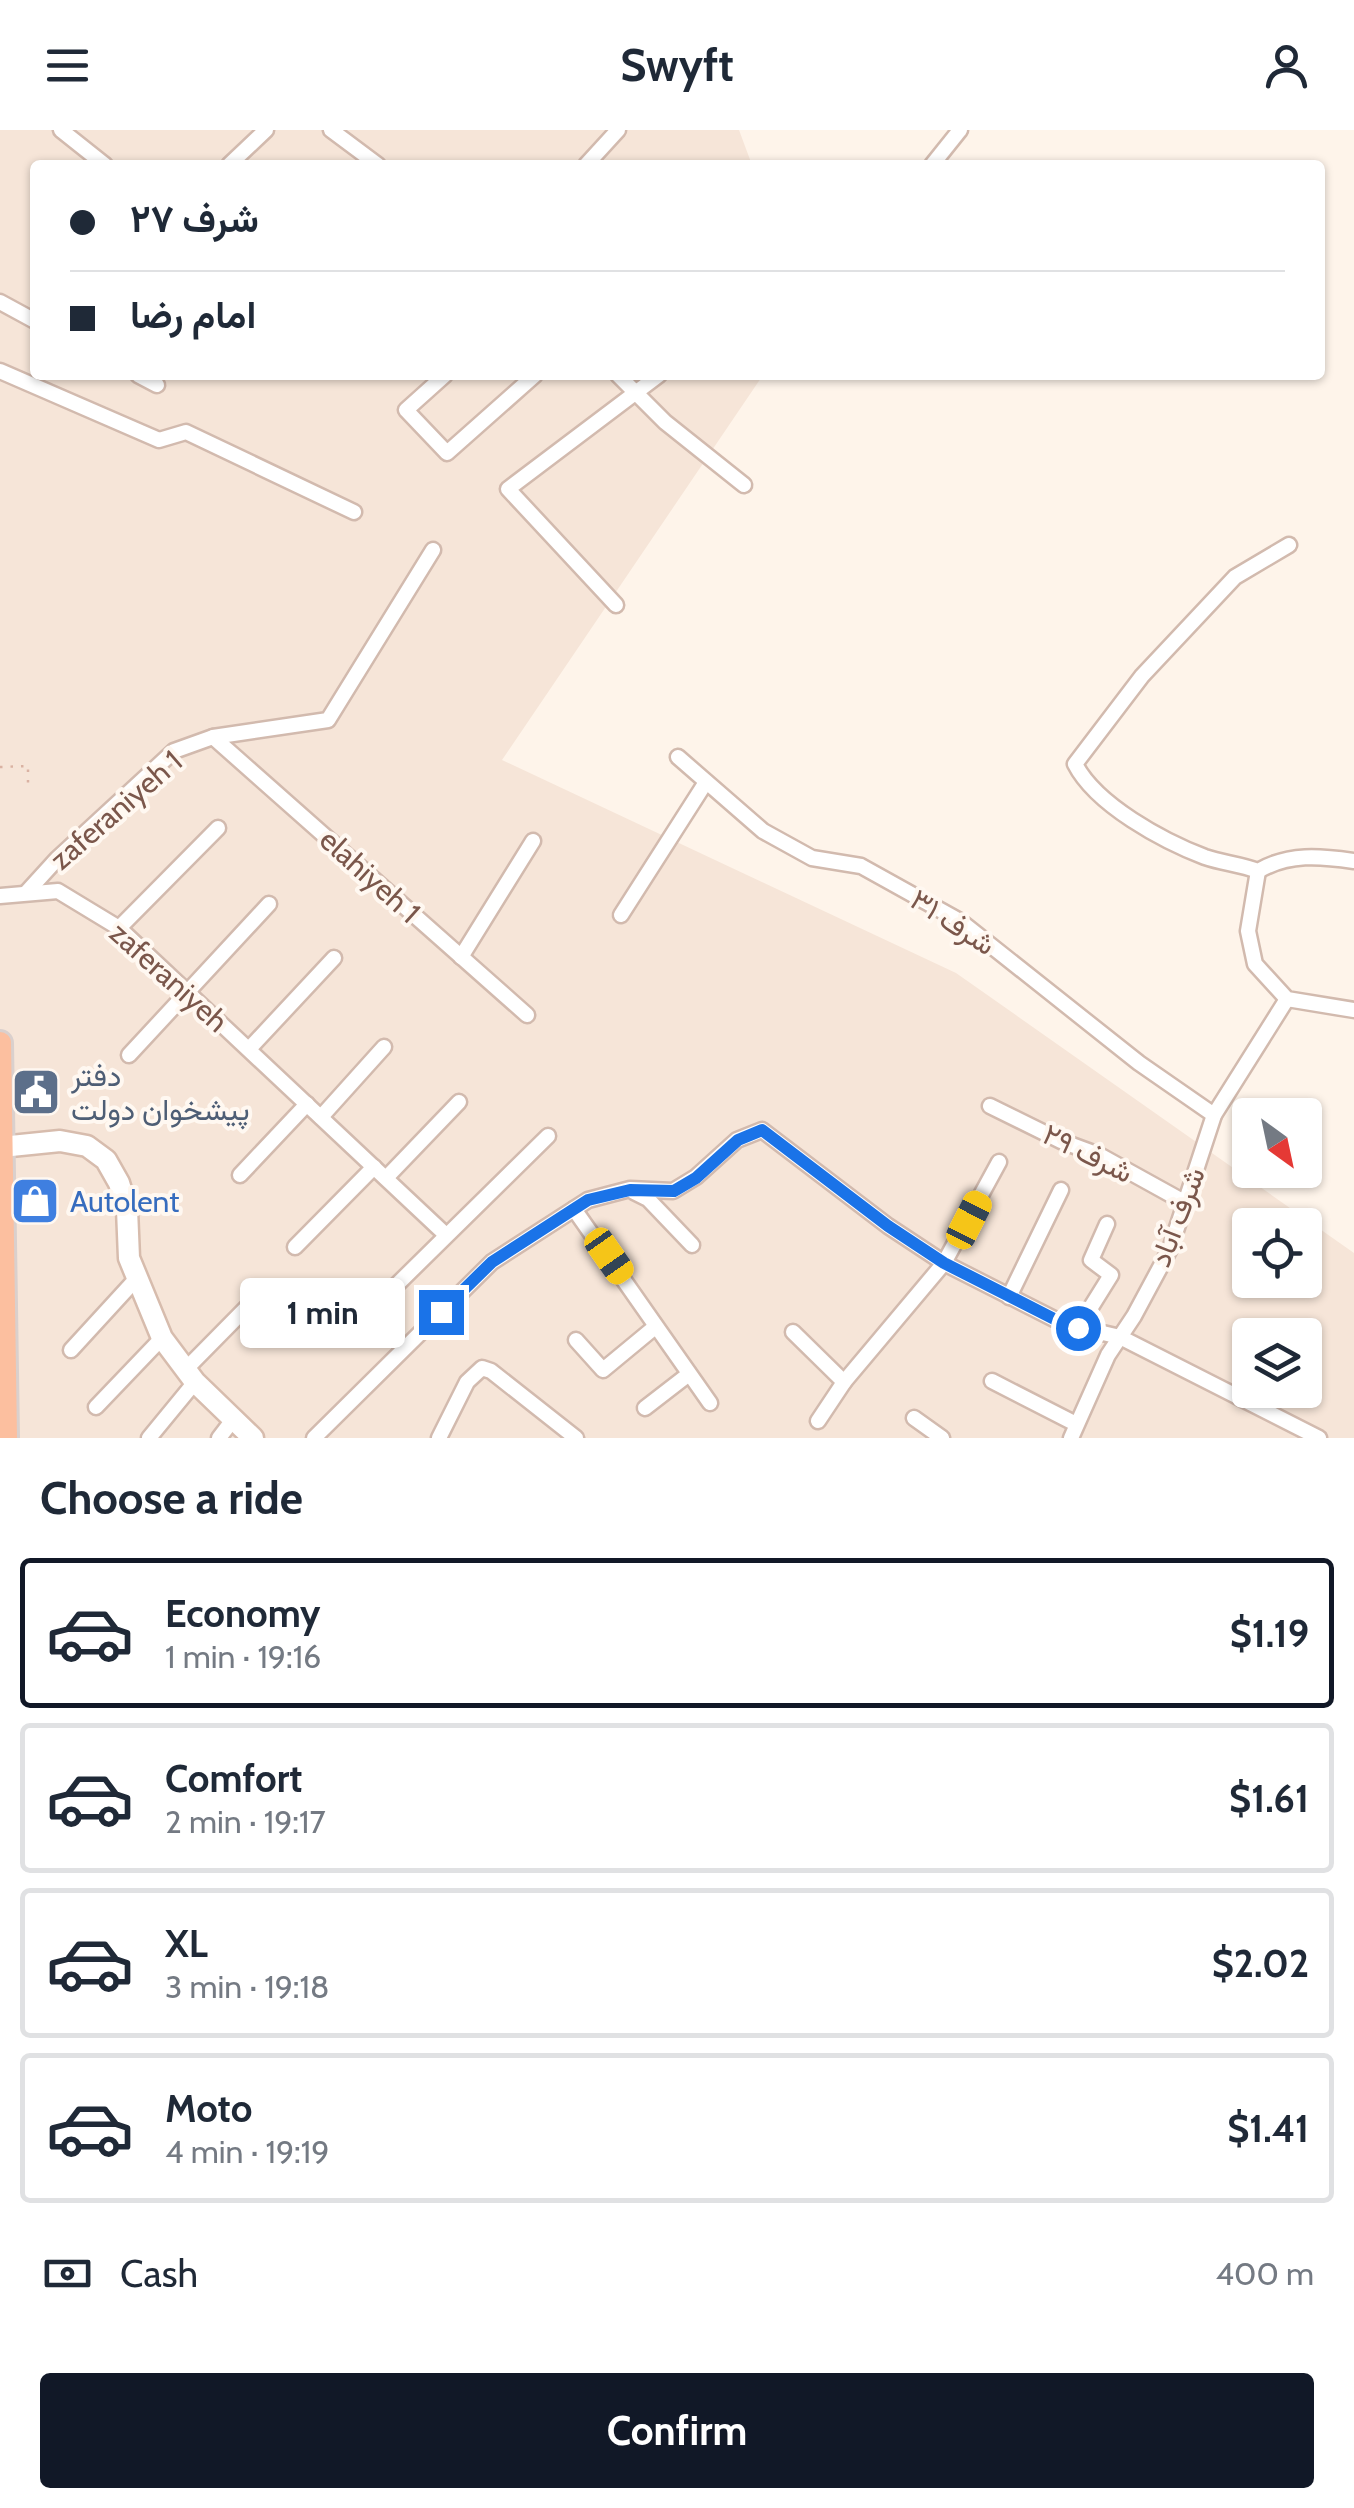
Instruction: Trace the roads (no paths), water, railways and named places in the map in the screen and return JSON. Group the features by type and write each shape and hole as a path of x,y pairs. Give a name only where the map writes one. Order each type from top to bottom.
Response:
{"highway":[{"path":"0,1043 6,1438"}],"main road":[{"path":"2,1147 60,1141 87,1146 106,1160 119,1183 127,1210 128,1258 162,1338 191,1376 253,1438"}],"street":[{"path":"60,130 99,160"},
{"path":"234,160 266,130"},
{"path":"331,130 371,160"},
{"path":"591,160 618,130"},
{"path":"936,160 960,130"},
{"path":"0,302 30,318"},
{"path":"0,371 159,440 186,432 354,512"},
{"path":"148,380 157,385"},
{"path":"439,380 406,410 447,453 529,380"},
{"path":"623,380 665,422 744,486"},
{"path":"616,606 508,489 653,380"},
{"path":"1289,545 1235,577 1133,687 1075,764 1102,799 1207,858 1258,871 1274,862 1308,855 1354,861"},
{"name":"zaferaniyeh 1","path":"26,894 57,859 174,751 213,737 328,720 433,550"},
{"name":"elahiyeh 1","path":"213,737 527,1014"},
{"name":"شرف ۳۱","path":"678,757 763,830 812,858 861,866 960,921 1138,1062 1214,1116"},
{"path":"621,915 706,782"},
{"path":"119,928 218,828"},
{"path":"461,956 533,841"},
{"path":"1258,871 1248,930 1255,964 1287,998 1354,1010"},
{"name":"zaferaniyeh","path":"0,896 58,891 119,928 446,1236"},
{"path":"129,1055 270,904"},
{"path":"249,1049 334,958"},
{"name":"شرف آباد","path":"1073,1431 1108,1355 1170,1249 1214,1116 1287,998"},
{"path":"321,1117 384,1047"},
{"path":"295,1247 459,1102"},
{"path":"240,1175 307,1104"},
{"name":"شرف ۲۹","path":"990,1106 1061,1141 1099,1154 1184,1202"},
{"path":"314,1438 492,1262 588,1200 630,1190 674,1191 696,1178 738,1140 762,1130 888,1226 944,1263 1064,1324 1120,1338 1319,1438"},
{"path":"363,1318 548,1136"},
{"path":"818,1421 844,1382 944,1263 998,1162"},
{"path":"630,1190 648,1199 692,1244"},
{"path":"1009,1297 1061,1190"},
{"path":"574,1210 710,1403"},
{"path":"1078,1328 1112,1275 1090,1260 1107,1224"},
{"path":"71,1350 137,1278"},
{"path":"148,1438 191,1376 262,1293"},
{"path":"576,1340 603,1370 655,1327"},
{"path":"793,1332 844,1382"},
{"path":"96,1406 162,1338"},
{"path":"439,1438 467,1382 482,1368 492,1371 576,1438"},
{"path":"644,1408 689,1374"},
{"path":"992,1381 1073,1431"},
{"path":"914,1418 942,1438"},
{"path":"219,1438 232,1421"}],"place":[{"name":"دفتر پیشخوان دولت","path":"36,1092"},
{"name":"Autolent","path":"35,1201"}]}
